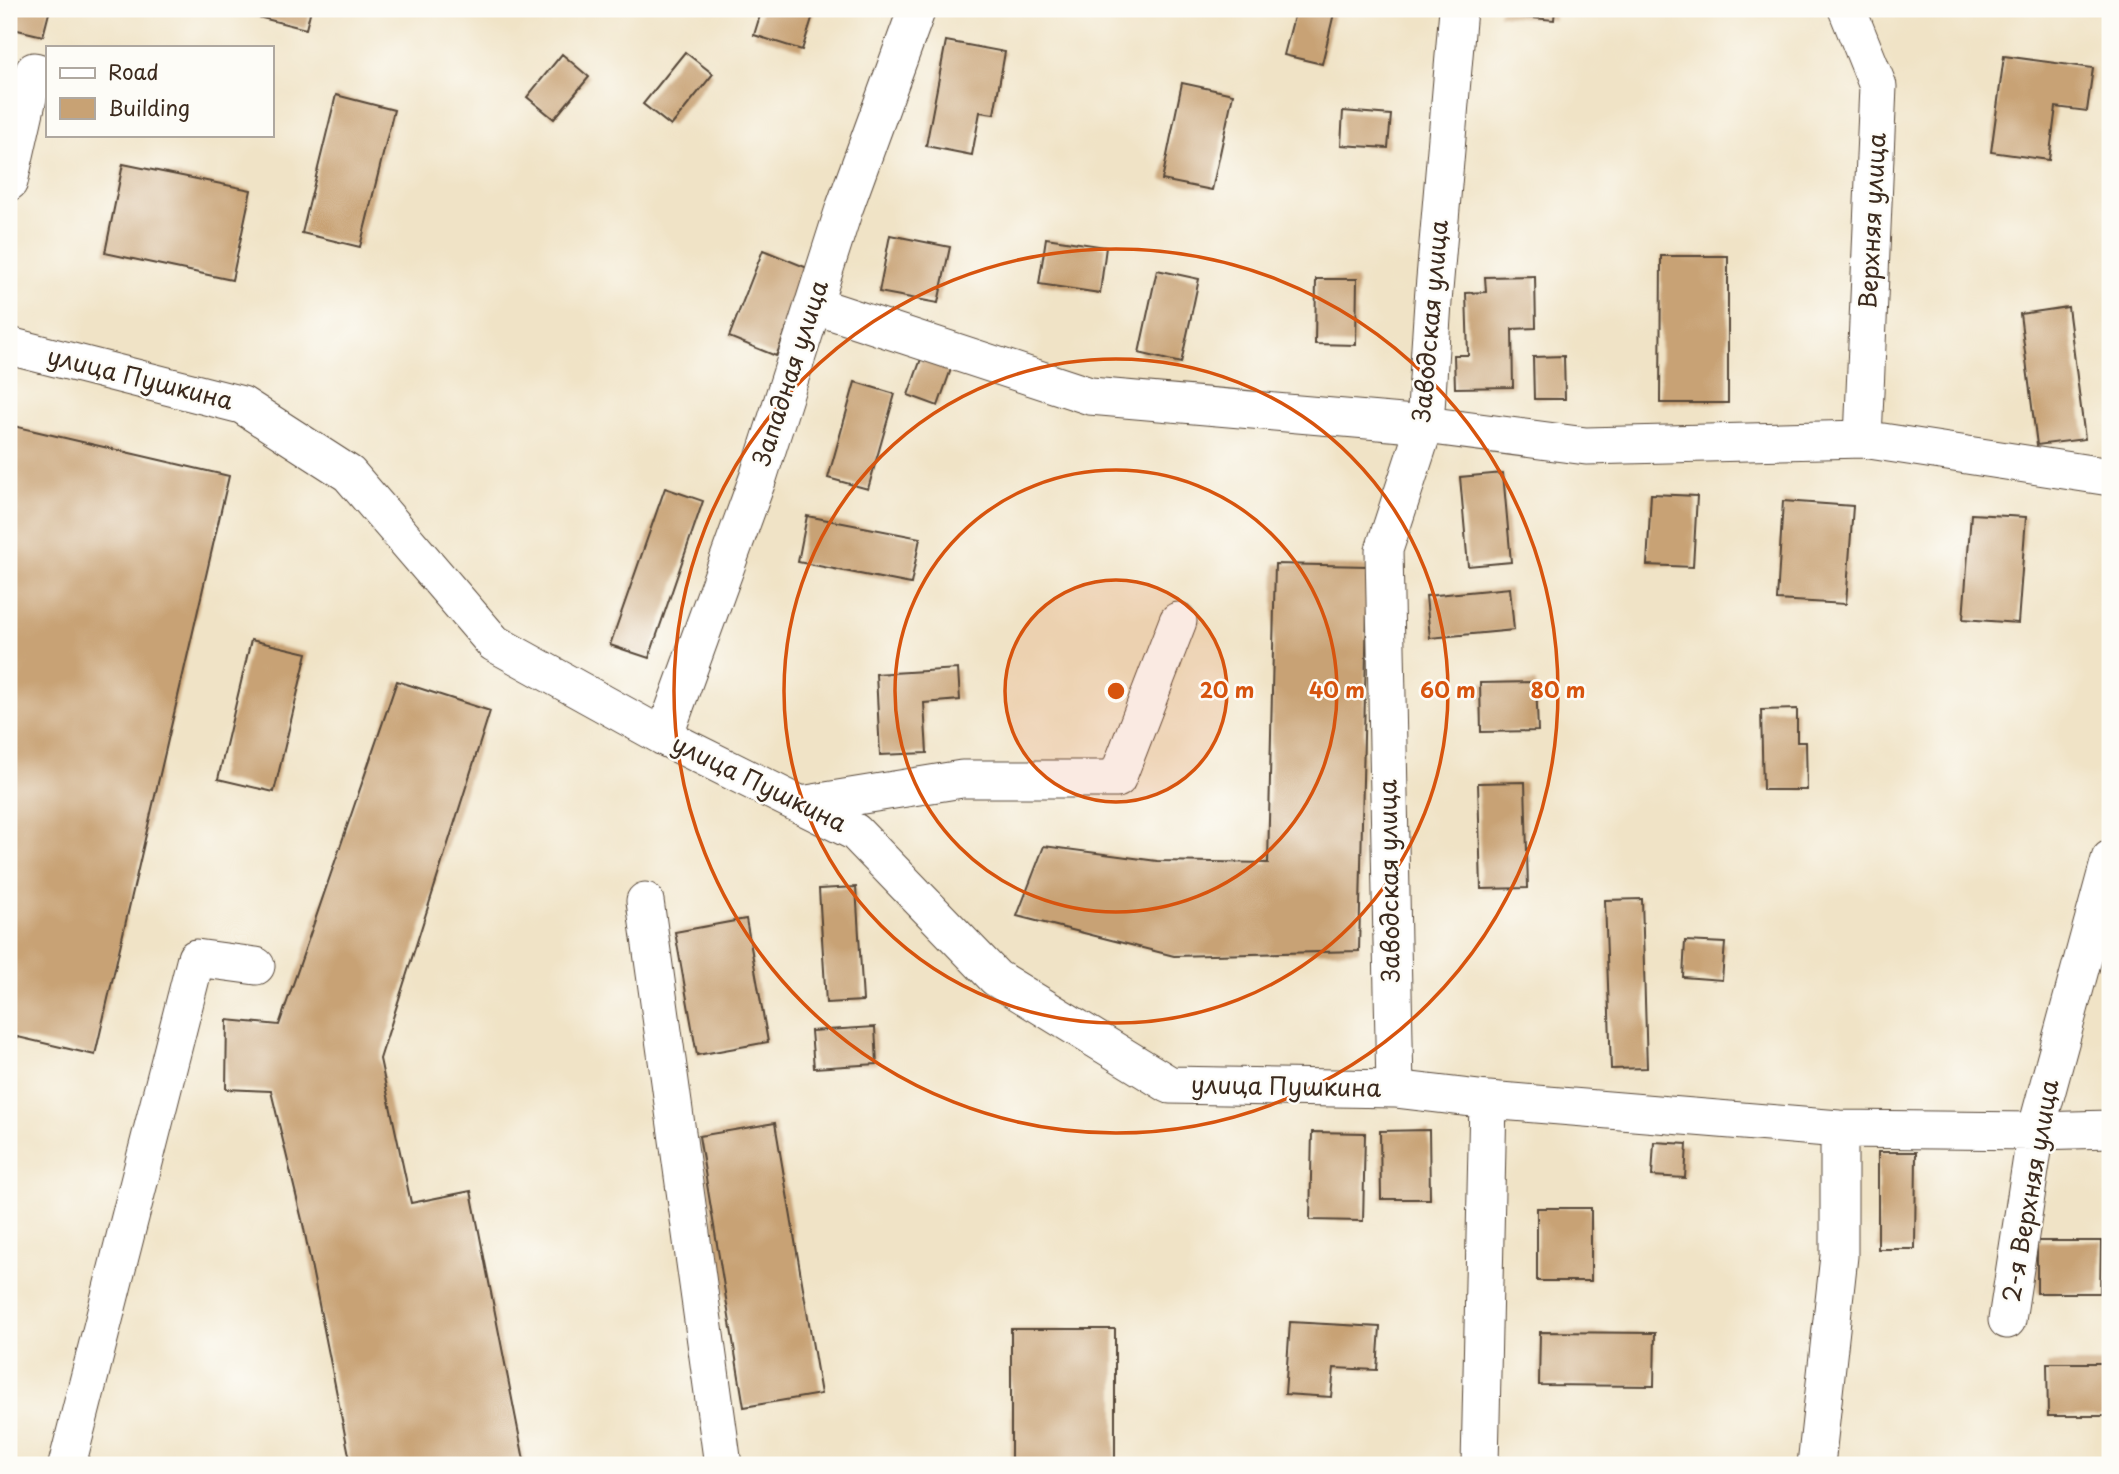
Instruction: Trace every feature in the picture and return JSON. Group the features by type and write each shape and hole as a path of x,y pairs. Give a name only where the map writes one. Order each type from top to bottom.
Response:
{"street":[{"name":"Западная улица","path":"664,737 758,478 844,209 917,9"},
{"name":"Заводская улица","path":"1395,1089 1384,550 1425,425 1458,9"},
{"name":"Верхняя улица","path":"1847,9 1878,86 1863,439"},
{"path":"9,182 34,71 46,75"},
{"path":"813,305 1090,396 1425,425 1586,446 1863,439 2110,477"},
{"name":"улица Пушкина","path":"9,346 242,405 349,474 494,643 664,737 855,832 996,978 1170,1085 1395,1089 1488,1100 1839,1129 2110,1129"},
{"path":"800,804 962,779 1117,779 1178,621"},
{"name":"2-я Верхняя улица","path":"2007,1320 2036,1131 2110,859"},
{"path":"645,901 723,1465"},
{"path":"67,1465 196,958 256,966"},
{"path":"1480,1465 1488,1100"},
{"path":"1816,1465 1839,1256 1839,1129"}],"building":[{"path":"9,9 50,9 43,36 9,28"},
{"path":"226,9 311,9 306,29"},
{"path":"762,9 815,9 802,50 754,35"},
{"path":"1296,9 1335,9 1322,64 1284,55"},
{"path":"1500,9 1555,9 1554,20 1499,15"},
{"path":"946,41 1005,52 994,114 980,112 972,155 926,146"},
{"path":"685,52 713,74 671,126 643,104"},
{"path":"562,54 589,77 554,119 527,97"},
{"path":"2004,56 2093,68 2087,111 2056,107 2049,160 1991,152"},
{"path":"1182,83 1233,94 1212,190 1162,180"},
{"path":"336,95 394,110 360,247 302,233"},
{"path":"1343,111 1391,115 1388,148 1341,145"},
{"path":"123,164 251,190 232,280 105,253"},
{"path":"890,235 950,247 938,303 879,292"},
{"path":"1046,238 1106,247 1100,293 1039,284"},
{"path":"763,250 810,269 776,356 729,337"},
{"path":"1661,256 1728,256 1728,403 1660,403"},
{"path":"1157,270 1199,279 1181,363 1139,353"},
{"path":"1535,276 1536,328 1512,329 1513,387 1455,388 1454,355 1468,355 1466,293 1486,292 1485,277"},
{"path":"1316,279 1357,279 1356,345 1315,344"},
{"path":"2068,307 2085,439 2037,445 2020,314"},
{"path":"1564,356 1565,399 1534,399 1533,357"},
{"path":"921,359 951,369 938,406 908,395"},
{"path":"855,382 895,394 868,489 828,478"},
{"path":"9,425 229,476 95,1055 9,1035"},
{"path":"1503,473 1511,562 1468,566 1460,477"},
{"path":"665,488 703,501 649,658 610,645"},
{"path":"1651,494 1697,496 1693,567 1647,565"},
{"path":"1783,501 1853,506 1846,604 1777,600"},
{"path":"1971,514 2026,517 2018,623 1963,619"},
{"path":"807,516 920,538 911,584 798,562"},
{"path":"1275,564 1368,566 1359,951 1174,956 1017,916 1044,846 1157,861 1268,863"},
{"path":"1510,588 1514,630 1430,638 1426,596"},
{"path":"251,640 307,653 274,792 218,779"},
{"path":"958,669 960,700 924,703 927,753 880,755 876,674"},
{"path":"397,681 490,711 380,1059 411,1203 471,1191 525,1465 351,1465 303,1224 271,1091 226,1089 227,1020 279,1025"},
{"path":"1536,682 1538,731 1481,732 1480,683"},
{"path":"1797,709 1797,742 1806,742 1807,790 1763,790 1761,710"},
{"path":"1525,782 1528,888 1481,889 1478,783"},
{"path":"856,887 863,1001 826,1003 819,889"},
{"path":"1642,899 1647,1068 1611,1069 1605,900"},
{"path":"746,919 768,1042 697,1055 675,932"},
{"path":"1685,941 1725,943 1722,980 1683,977"},
{"path":"875,1027 877,1064 814,1068 811,1031"},
{"path":"775,1123 821,1394 744,1407 699,1136"},
{"path":"1429,1130 1430,1199 1381,1199 1380,1131"},
{"path":"1312,1132 1365,1133 1363,1221 1310,1220"},
{"path":"1654,1142 1687,1144 1685,1178 1652,1176"},
{"path":"1878,1152 1916,1152 1915,1249 1878,1249"},
{"path":"1537,1208 1591,1208 1591,1281 1537,1281"},
{"path":"2037,1241 2101,1241 2100,1293 2037,1293"},
{"path":"1290,1322 1380,1327 1377,1370 1334,1368 1331,1397 1285,1394"},
{"path":"1011,1329 1115,1329 1115,1465 1011,1465"},
{"path":"1540,1332 1655,1333 1654,1386 1539,1385"},
{"path":"2047,1363 2110,1363 2110,1416 2048,1416"}]}
